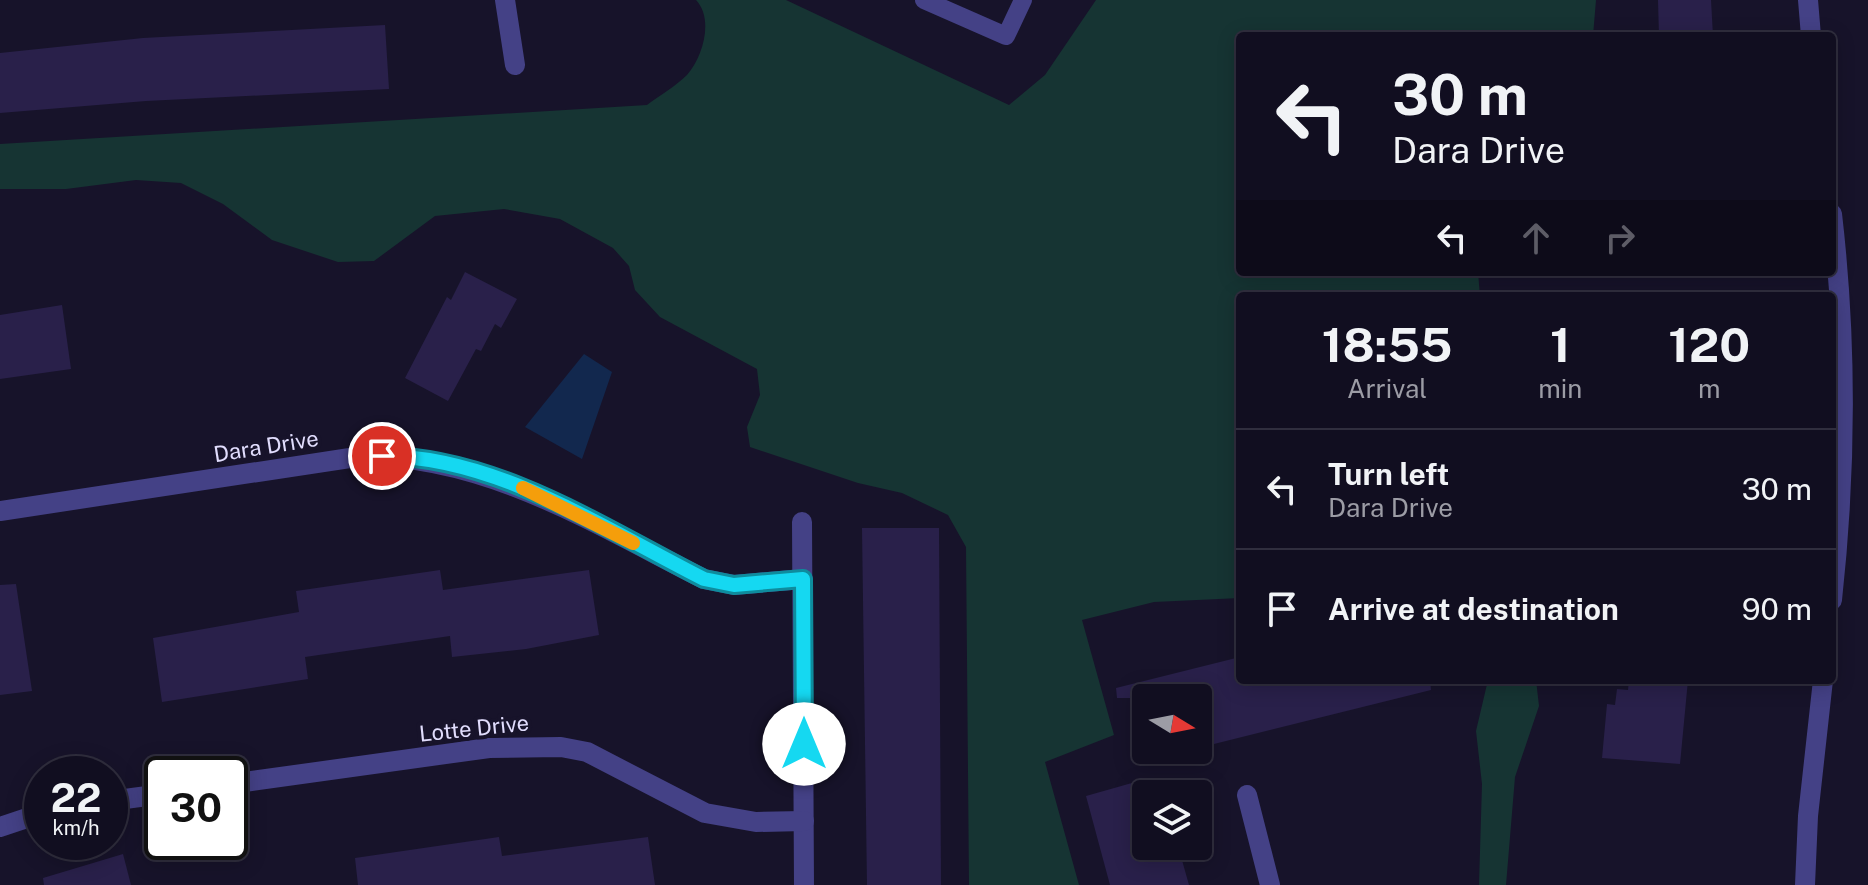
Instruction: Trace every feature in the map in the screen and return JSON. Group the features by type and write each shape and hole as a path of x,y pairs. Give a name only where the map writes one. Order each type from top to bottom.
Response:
{"street":[{"path":"505,0 515,65"},
{"path":"1808,0 1811,32"},
{"path":"1836,252 1845,448 1836,553"},
{"name":"Dara Drive","path":"0,511 363,456 401,456 431,460 522,487 704,579 734,585 803,579"},
{"path":"802,522 804,885"},
{"path":"1805,885 1823,684"},
{"name":"Lotte Drive","path":"248,781 489,748 561,747 608,762 705,813 756,822 804,821"},
{"path":"1247,795 1270,885"},
{"path":"0,827 24,819"}],"lane":[{"path":"924,0 1006,36 1023,0"}],"green space":[{"path":"696,0 786,0 1009,105 1045,75 1096,0 1596,0 1593,32 1236,32 1236,276 1478,276 1480,292 1236,292 1236,598 1154,602 1082,620 1114,735 1045,762 1079,885 969,885 966,547 948,515 902,493 858,483 750,447 747,427 760,395 757,369 660,317 635,290 629,266 613,248 560,219 504,209 435,216 374,261 338,262 272,240 223,204 181,183 136,180 66,189 0,189 0,144 647,105 683,79 693,67 704,38 701,8"},
{"path":"1487,684 1536,684 1539,706 1515,777 1506,885 1479,885 1482,784 1476,731"}],"water":[{"path":"584,354 612,372 582,459 525,427"}],"building":[{"path":"1658,0 1711,0 1713,32 1659,32"},
{"path":"385,25 389,89 146,101 0,113 0,53 143,38"},
{"path":"465,272 517,299 501,328 495,324 481,351 476,349 448,401 405,378 447,297 451,300"},
{"path":"62,305 71,369 0,379 0,315"},
{"path":"862,528 939,528 941,885 867,885"},
{"path":"440,570 443,590 589,570 599,635 526,649 452,657 450,636 305,657 308,679 162,702 153,638 299,612 296,591"},
{"path":"16,584 32,691 0,695 0,585"},
{"path":"1236,658 1236,684 1430,684 1431,690 1212,745 1212,684 1132,684"},
{"path":"1132,684 1132,698 1117,698 1116,688"},
{"path":"1629,684 1688,684 1680,764 1602,758 1607,704 1615,705 1617,689 1628,690"},
{"path":"1132,783 1132,860 1182,860 1189,885 1110,885 1086,796"},
{"path":"499,837 502,856 648,837 655,885 358,885 355,858"},
{"path":"103,860 125,860 131,885 44,885 43,878"}],"slow traffic":[{"path":"523,488 633,543"}],"route":[{"path":"382,456 431,460 522,487 704,579 734,585 759,585 803,579 804,744"}]}
